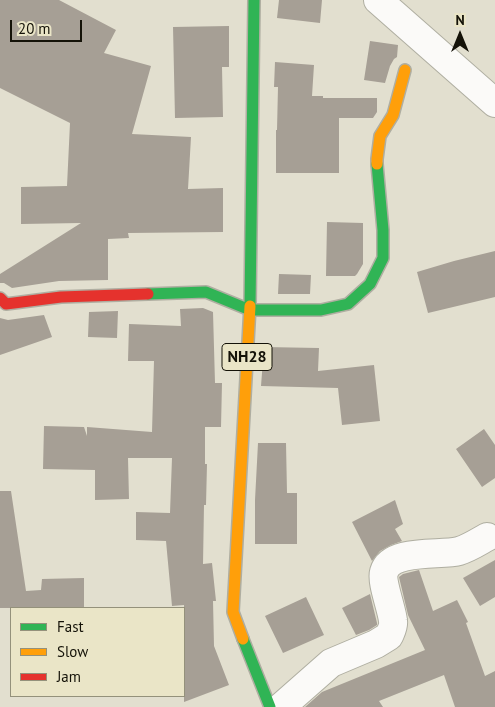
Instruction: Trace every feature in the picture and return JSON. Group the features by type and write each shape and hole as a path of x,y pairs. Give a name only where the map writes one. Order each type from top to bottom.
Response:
{"main road":[{"name":"NH28","path":"254,0 250,310 233,612 270,707"},
{"path":"0,298 6,304 61,296 206,292 250,310 321,310 348,304 370,284 383,258 383,230 377,158 380,136 393,115 405,70"}],"street":[{"path":"378,0 495,102"},
{"path":"281,707 331,662 376,644 390,636 394,624 384,583 384,572 389,564 404,556 459,551 487,537"}],"building":[{"path":"0,0 59,0 116,30 104,53 151,66 132,134 191,137 188,189 223,188 223,232 128,233 129,238 108,239 108,280 59,281 12,288 4,283 0,283 0,274 81,223 21,224 21,187 67,186 70,123 0,88"},
{"path":"279,0 322,0 320,23 277,18"},
{"path":"229,26 229,67 222,67 223,117 175,118 173,27"},
{"path":"370,41 398,45 397,57 390,66 385,83 364,80"},
{"path":"275,62 314,65 312,96 323,96 323,98 377,98 377,112 373,118 339,118 339,173 276,173 278,87 274,87"},
{"path":"327,222 363,223 363,264 355,276 326,276"},
{"path":"495,251 495,297 428,313 417,272"},
{"path":"279,274 311,275 310,294 278,294"},
{"path":"203,308 213,312 215,383 222,383 221,427 205,427 205,464 207,464 203,564 212,563 216,601 213,601 214,646 229,685 184,702 185,607 184,605 172,606 166,541 136,540 136,512 170,513 172,458 128,458 129,499 95,500 95,470 43,469 44,426 84,427 87,436 87,427 152,432 154,361 128,361 129,324 181,326 180,309"},
{"path":"118,311 117,338 88,337 89,312"},
{"path":"44,315 52,337 0,355 0,318 8,320"},
{"path":"264,347 319,348 318,371 374,365 380,421 342,425 338,388 261,386"},
{"path":"484,429 495,445 495,478 482,487 456,449"},
{"path":"258,443 286,443 287,493 297,493 297,544 255,544"},
{"path":"0,491 11,491 26,591 41,590 42,579 84,578 84,607 0,608"},
{"path":"395,500 403,524 395,529 402,541 380,551 372,561 352,522"},
{"path":"495,560 495,597 480,606 463,578"},
{"path":"419,570 433,611 457,600 468,622 466,623 485,676 495,671 495,707 455,707 444,675 379,701 383,707 305,707 322,692 425,650 408,615 399,577 403,574"},
{"path":"370,594 377,625 356,635 342,608"},
{"path":"306,597 324,635 283,653 265,616"}],"traffic: fast":[{"path":"250,306 254,0"},
{"path":"148,294 206,292 250,310 321,310 348,304 370,284 383,258 383,230 377,164"},
{"path":"243,639 270,707"}],"traffic: slow":[{"path":"377,164 380,136 393,115 405,70"},
{"path":"243,639 233,612 250,306"}],"traffic: jam":[{"path":"0,298 6,304 61,297 148,294"}]}
